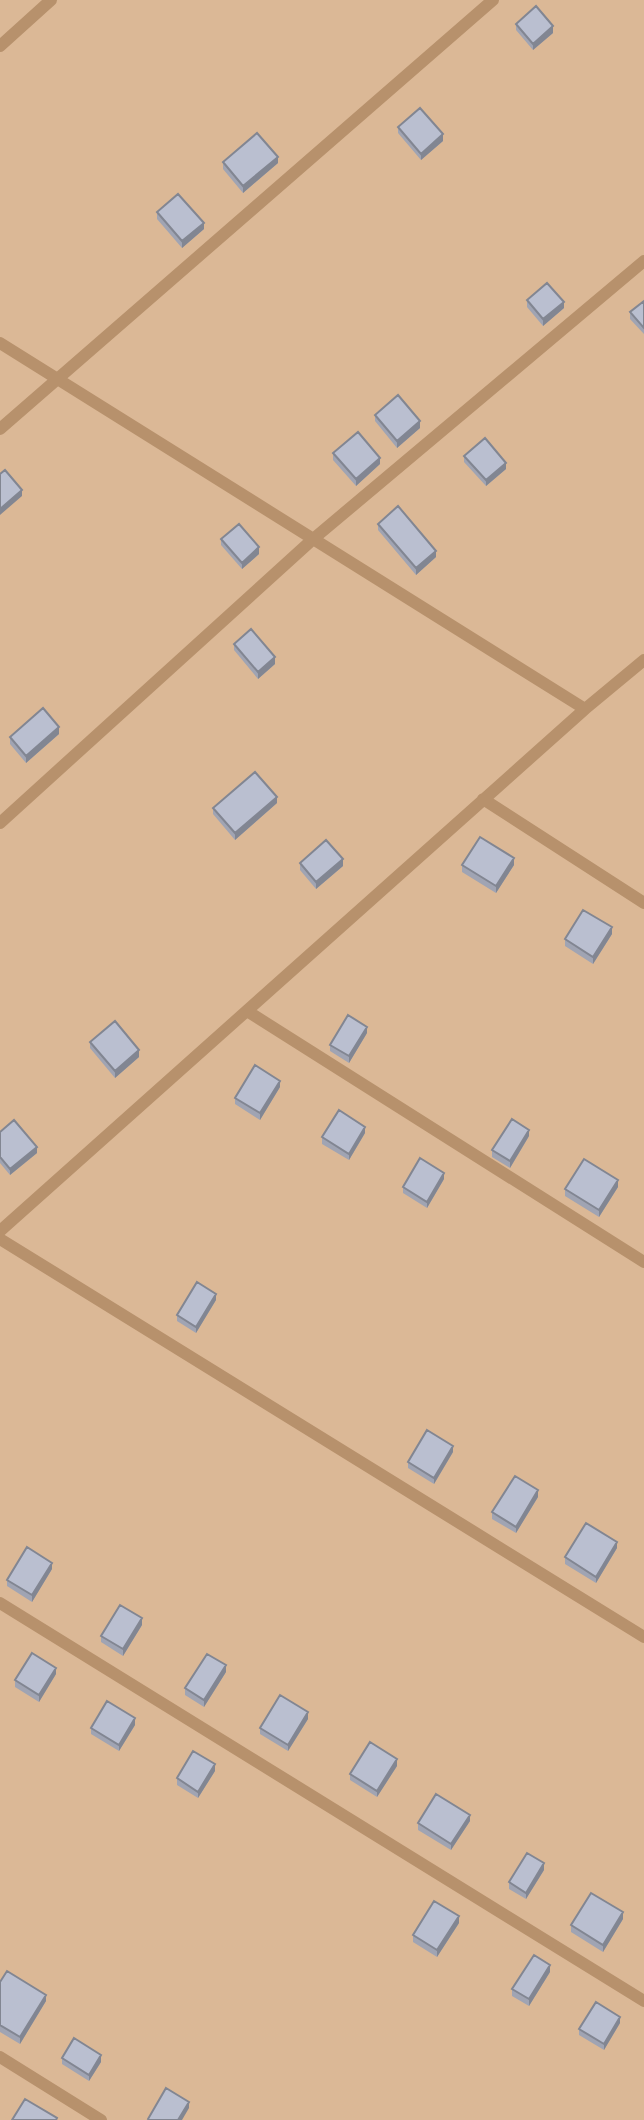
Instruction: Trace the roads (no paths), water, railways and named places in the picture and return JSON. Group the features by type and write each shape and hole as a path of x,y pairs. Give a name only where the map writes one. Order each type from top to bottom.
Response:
{"lane":[{"path":"0,46 51,0"},
{"path":"0,429 493,0"},
{"path":"0,823 312,540 644,261"},
{"path":"0,343 585,709"},
{"path":"0,1231 483,799 644,660"},
{"path":"483,799 644,903"},
{"path":"247,1011 644,1262"},
{"path":"0,1239 644,1637"},
{"path":"0,1603 644,2001"},
{"path":"0,2057 101,2120"}]}
